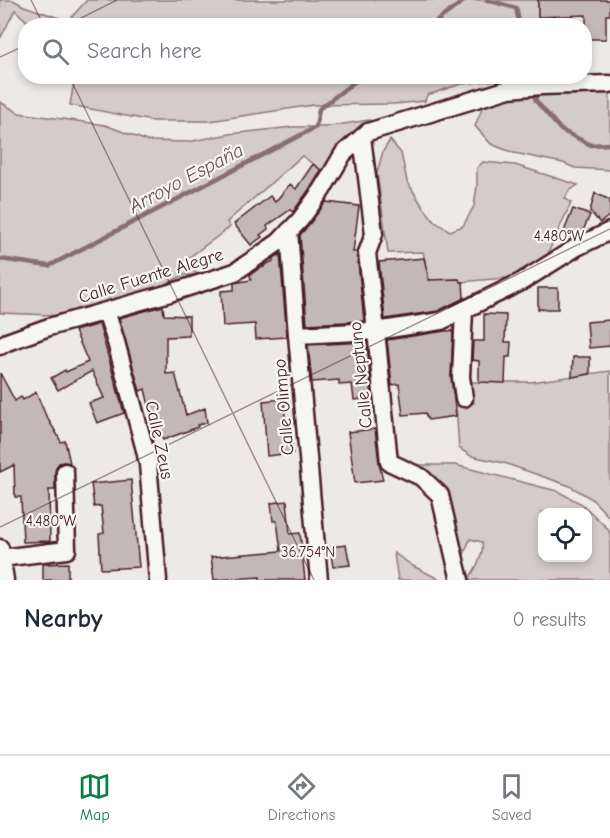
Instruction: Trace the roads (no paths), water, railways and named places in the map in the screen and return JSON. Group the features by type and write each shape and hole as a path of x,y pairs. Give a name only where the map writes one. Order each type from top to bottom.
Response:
{"street":[{"name":"Calle Fuente Alegre","path":"0,346 49,327 235,272 279,242 300,220 344,154 368,132 509,88 610,84"},
{"name":"Calle Neptuno","path":"362,137 374,234 367,253 389,462 421,477 440,495 460,580"},
{"name":"Calle Olimpo","path":"289,231 319,580"},
{"path":"297,335 376,331 441,321 521,282 577,247 610,231"},
{"path":"464,310 462,377 464,398"},
{"name":"Calle Zeus","path":"105,311 116,342 148,464 158,580"},
{"path":"5,580 1,553 67,550 65,472"}],"waterway":[{"name":"Arroyo España","path":"441,18 465,0"},
{"name":"Arroyo España","path":"487,0 516,8 518,18"},
{"name":"Arroyo España","path":"0,259 49,266 316,127 319,109 352,84"},
{"name":"Arroyo España","path":"534,91 536,101 561,130 591,145 610,144"}]}
